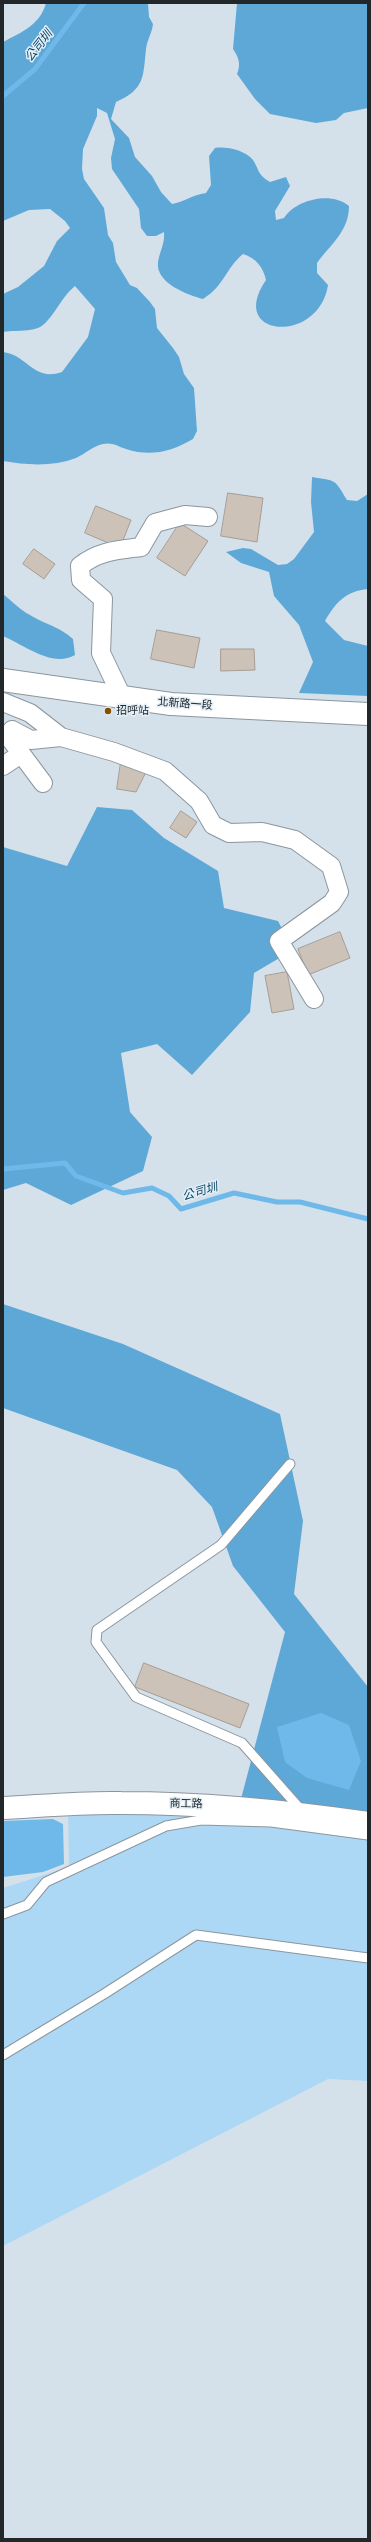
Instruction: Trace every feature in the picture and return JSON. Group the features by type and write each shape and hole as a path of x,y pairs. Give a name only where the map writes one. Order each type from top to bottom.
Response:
{"main road":[{"name":"北新路一段","path":"3,680 171,704 368,714"},
{"name":"商工路","path":"3,1808 119,1803 207,1805 304,1813 368,1823"}],"street":[{"path":"122,697 101,653 103,599 80,580 80,566 91,557 110,551 141,547 156,523 185,515 208,517"},
{"path":"3,702 30,713 61,738"},
{"path":"43,783 11,740 12,730 30,740 61,738 114,752 165,771 199,801 213,825 229,833 262,832 295,840 331,866 339,892 332,903 279,941 314,999"},
{"path":"3,766 21,754"}],"lane":[{"path":"290,1464 221,1545 97,1630 96,1642 136,1697 242,1743 304,1813"},
{"path":"3,1914 27,1905 46,1882 166,1826 201,1820 271,1822 368,1835"},
{"path":"3,2055 104,1994 196,1935 368,1958"}],"shaded area":[{"path":"46,3 148,3 149,17 153,24 147,46 143,75 141,81 132,92 116,102 111,119 129,138 135,157 152,176 161,192 172,204 206,193 211,185 209,156 215,148 230,148 240,151 250,157 261,174 270,182 286,177 290,186 275,211 276,220 284,218 297,206 315,199 333,199 342,201 349,206 346,223 343,230 317,263 317,273 328,285 321,304 309,318 294,325 279,327 266,323 258,314 257,299 266,280 265,275 261,267 252,258 243,254 232,265 221,283 203,299 181,291 167,282 158,269 164,232 156,236 147,236 141,228 139,209 112,169 111,158 115,139 107,113 97,108 97,116 83,149 82,169 84,179 104,208 108,235 113,243 116,262 130,285 137,288 155,309 157,328 179,357 184,374 194,388 197,431 193,439 168,450 144,453 112,444 106,444 96,446 76,458 58,463 30,464 3,461 3,352 12,354 44,374 62,372 88,337 95,309 75,286 48,321 43,325 29,330 3,332 3,294 18,287 44,266 57,241 70,228 65,221 50,209 29,210 3,221 3,42 23,31 35,22 43,11"},
{"path":"237,3 368,3 368,108 344,113 336,120 316,123 270,114 255,99 237,74 239,61 233,49"},
{"path":"312,477 334,482 337,484 347,500 357,501 368,494 368,589 354,592 342,599 333,608 325,621 344,640 368,646 368,696 299,693 313,662 299,625 274,596 269,572 241,563 226,552 243,548 251,549 278,565 287,564 294,559 314,532 311,502"},
{"path":"3,594 26,613 57,628 73,639 75,655 57,659 48,657 38,654 3,636"},
{"path":"97,807 132,810 164,838 218,871 224,908 278,921 293,950 254,973 250,1012 192,1075 157,1044 121,1053 130,1112 152,1137 143,1171 71,1205 26,1183 3,1190 3,847 67,866"},
{"path":"3,1304 123,1344 280,1414 303,1521 294,1594 368,1687 368,1826 237,1814 285,1632 233,1566 212,1507 177,1470 3,1408"},
{"path":"321,1713 349,1725 361,1761 349,1790 307,1778 285,1762 277,1727"},
{"path":"68,1811 238,1817 368,1833 368,2081 328,2079 3,2246 3,1888 69,1867"},
{"path":"53,1819 63,1824 64,1864 43,1872 3,1877 3,1821"}],"building":[{"path":"228,493 263,498 257,542 221,536"},
{"path":"96,506 131,520 120,548 85,533"},
{"path":"180,523 208,541 185,576 157,558"},
{"path":"34,549 55,564 44,579 23,564"},
{"path":"157,630 200,638 194,668 151,659"},
{"path":"221,649 254,649 255,670 221,671"},
{"path":"121,762 148,768 136,792 117,789"},
{"path":"181,811 197,822 186,838 170,828"},
{"path":"340,932 350,958 308,975 298,949"},
{"path":"287,972 294,1009 272,1013 265,976"},
{"path":"144,1663 249,1704 240,1728 135,1687"}],"waterway":[{"name":"公司圳","path":"3,96 35,69 84,3"},
{"name":"公司圳","path":"3,1169 65,1163 76,1176 123,1193 152,1188 169,1196 181,1209 234,1193 277,1202 300,1202 368,1219"}],"place":[{"name":"招呼站","path":"108,711"}]}
